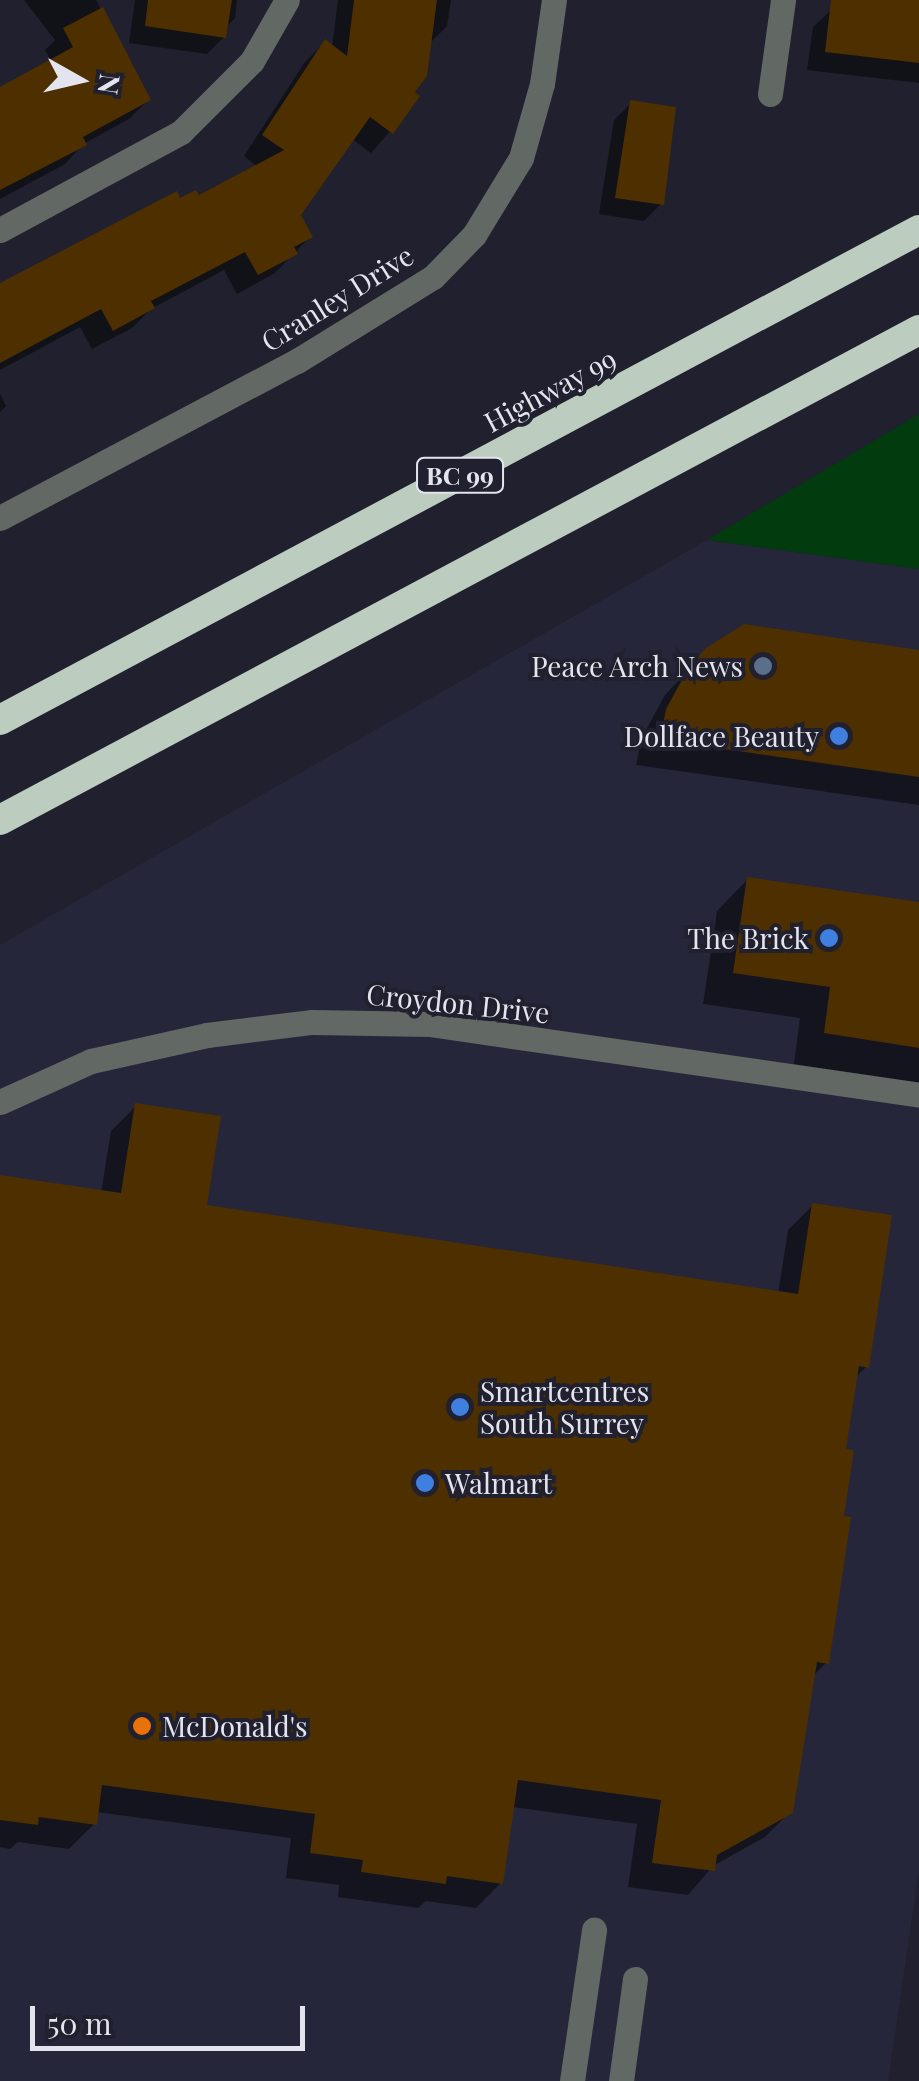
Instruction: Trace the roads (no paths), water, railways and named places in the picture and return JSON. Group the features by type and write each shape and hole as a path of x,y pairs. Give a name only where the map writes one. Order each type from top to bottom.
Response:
{"highway":[{"name":"Highway 99","path":"0,720 919,230"},
{"path":"0,820 919,330"}],"street":[{"path":"0,230 181,132 252,61 286,0"},
{"name":"Cranley Drive","path":"0,518 297,361 432,278 474,235 521,158 542,84 554,0"},
{"path":"770,94 784,0"},
{"name":"Croydon Drive","path":"0,1102 92,1061 207,1035 312,1022 428,1024 919,1095"},
{"path":"572,2081 594,1930"},
{"path":"621,2081 635,1979"}],"place":[{"name":"Peace Arch News","path":"763,666"},
{"name":"Dollface Beauty","path":"839,736"},
{"name":"The Brick","path":"829,938"},
{"name":"Smartcentres South Surrey","path":"460,1407"},
{"name":"Walmart","path":"425,1483"},
{"name":"McDonald's","path":"142,1726"}]}
